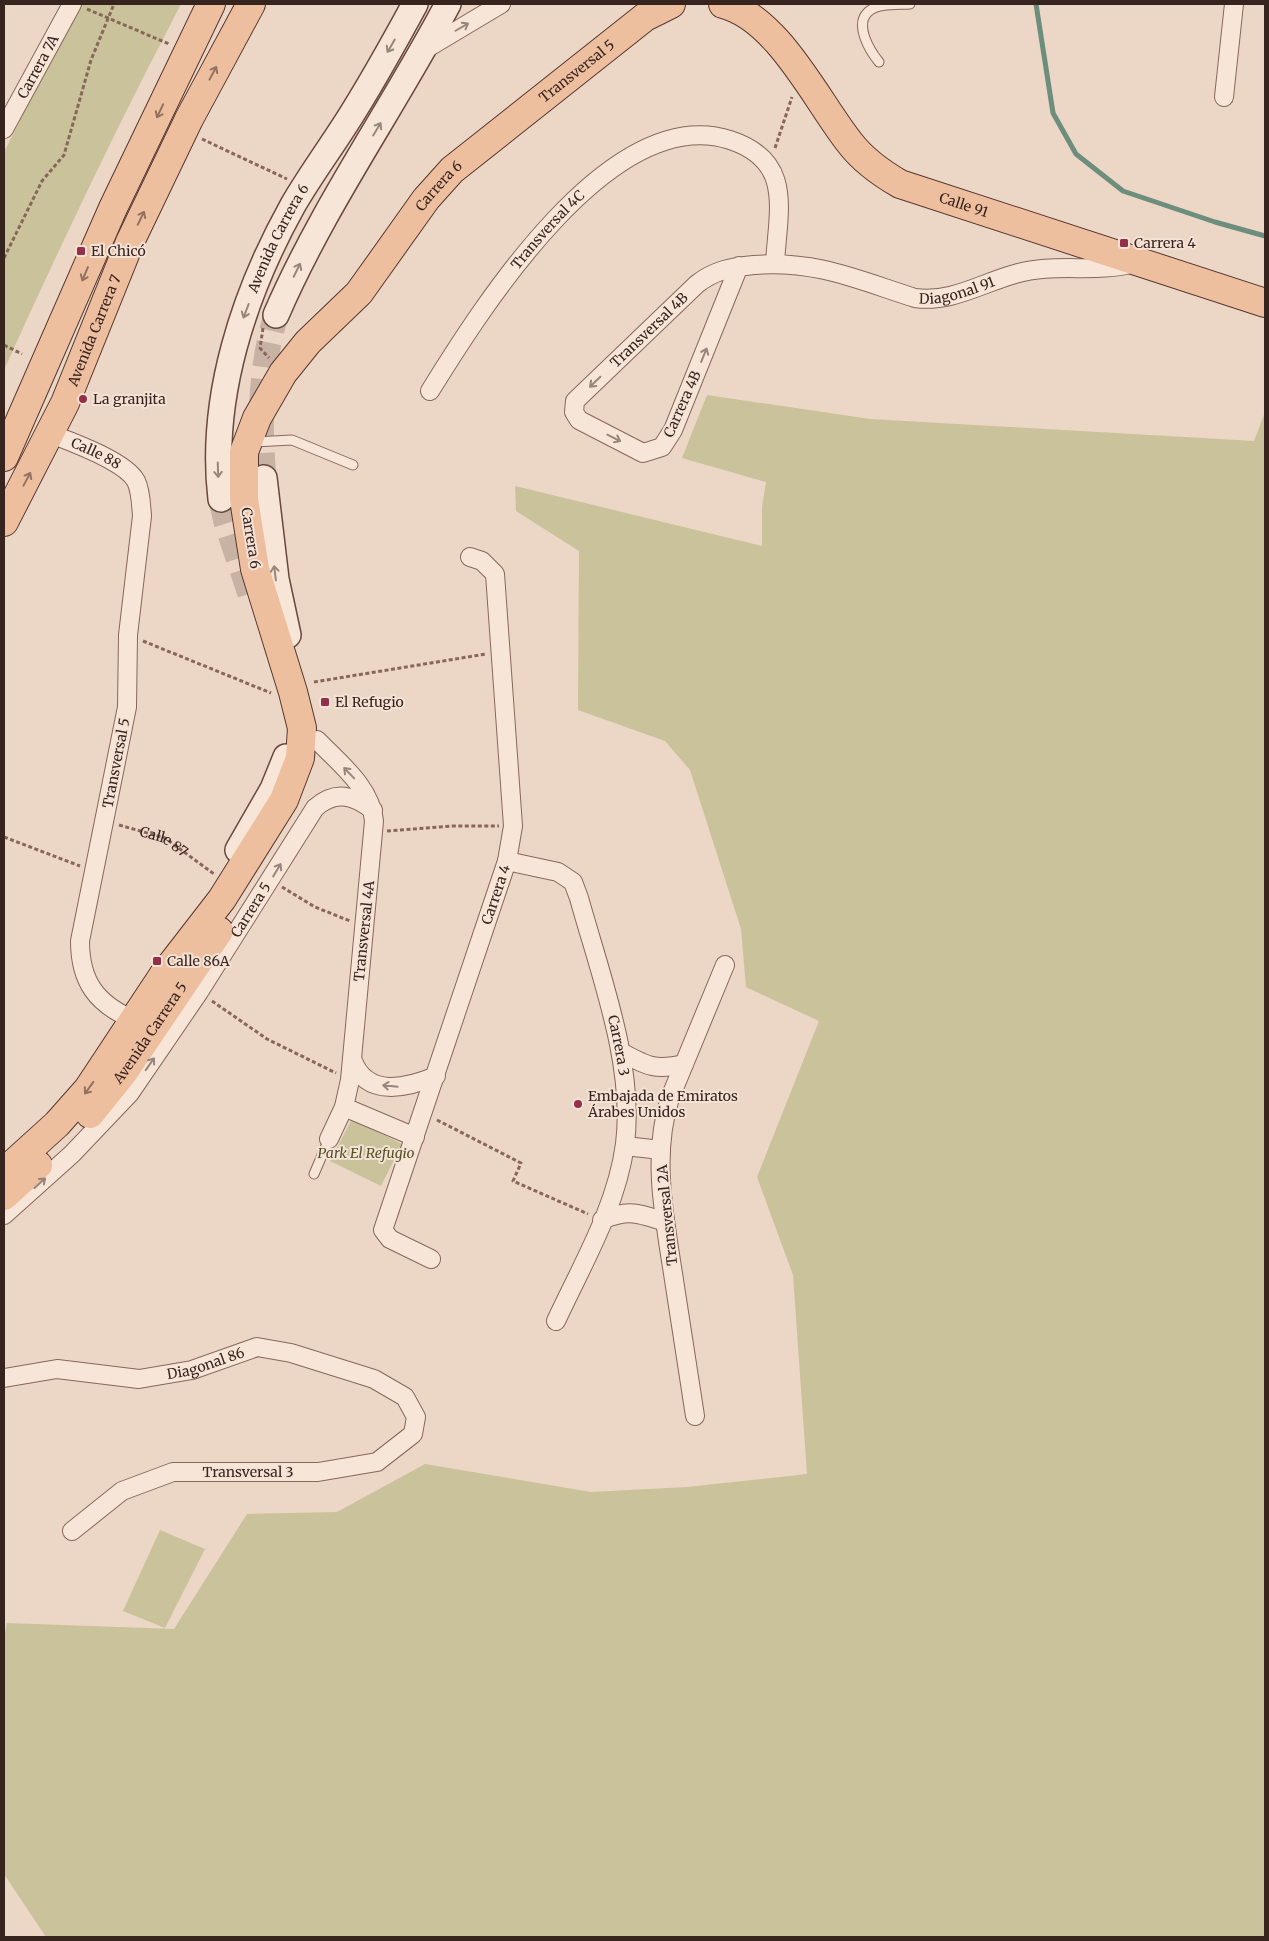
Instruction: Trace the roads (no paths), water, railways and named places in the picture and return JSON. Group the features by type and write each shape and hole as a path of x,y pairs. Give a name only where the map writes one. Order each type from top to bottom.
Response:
{"main road":[{"path":"7,443 113,208 211,4"},
{"name":"Avenida Carrera 7","path":"4,522 51,434 130,242 183,130 251,4"},
{"name":"Avenida Carrera 6","path":"221,499 218,471 220,420 233,351 259,277 294,205 354,111 415,4"},
{"name":"Avenida Carrera 6","path":"270,319 306,252 448,4"},
{"name":"Transversal 5","path":"485,143 645,17 671,4"},
{"name":"Calle 91","path":"727,5 746,12 761,24 800,73 850,143 871,164 900,184 1265,303"},
{"name":"Carrera 6","path":"164,974 222,899 252,853 284,800 300,758 302,728 299,713 255,569 244,499 242,465 247,442 265,402 283,373 308,342 359,293 438,185 485,143"},
{"path":"264,478 280,604 294,654 310,698 317,728 317,740"},
{"path":"263,594 294,654"},
{"name":"Avenida Carrera 5","path":"4,1172 74,1106 164,974 273,789 283,767 290,734 284,698 264,636"},
{"name":"Avenida Carrera 5","path":"4,1196 72,1133 99,1105 145,1041 252,882 306,789 312,770 317,740"}],"street":[{"path":"423,50 501,4"},
{"path":"1224,97 1234,4"},
{"name":"Carrera 7A","path":"4,129 77,6"},
{"name":"Transversal 4C","path":"430,391 488,300 537,240 573,201 619,165 655,145 695,134 715,135 749,149 770,165 776,175 778,188 776,263"},
{"name":"Diagonal 91","path":"739,266 776,263 813,266 916,298 929,300 942,299 1016,273 1032,270 1114,267 1139,262"},
{"name":"Carrera 4B","path":"574,412 579,420 643,453 658,450 662,447 673,430 739,266"},
{"name":"Transversal 4B","path":"574,412 575,401 697,284 710,274 739,266"},
{"name":"Calle 88","path":"51,434 110,459 136,481"},
{"name":"Transversal 5","path":"134,1020 118,1013 100,1000 83,971 80,940 127,707 128,635 142,516 136,481"},
{"name":"Carrera 4","path":"431,1259 390,1239 383,1230 507,861 513,826 495,574 482,561 470,556"},
{"name":"Transversal 4A","path":"317,740 356,780 372,803 374,832 353,1061 344,1106 329,1139"},
{"name":"Carrera 5","path":"4,1215 107,1119 130,1092 199,992 315,808 324,800 336,796 346,797 365,804 373,810"},
{"name":"Carrera 3","path":"507,861 558,872 573,882 621,1052 627,1117 625,1146 602,1220 556,1321"},
{"name":"Transversal 2A","path":"695,1416 665,1222 661,1178 661,1150 664,1116 725,964"},
{"path":"621,1052 650,1067 663,1069 684,1064"},
{"path":"353,1061 358,1074 375,1084 388,1087 403,1087 436,1076"},
{"path":"344,1106 415,1137"},
{"path":"625,1146 661,1150"},
{"path":"602,1220 621,1212 645,1215 665,1222"},
{"name":"Diagonal 86","path":"4,1378 57,1369 139,1380 192,1370 257,1347 292,1353 374,1379 405,1397 416,1417"},
{"name":"Transversal 3","path":"72,1531 122,1491 173,1472 318,1472 377,1462 413,1434 416,1417"}],"lane":[{"path":"879,62 871,52 863,32 864,18 868,11 884,6 910,4"},
{"path":"247,442 292,440 353,465"},
{"path":"314,1174 329,1139"}],"waterway":[{"path":"1036,4 1053,113 1076,154 1123,191 1215,222 1265,236"}],"tunnel":[{"path":"264,478 262,396 267,355 276,315"},
{"path":"221,499 226,522 251,597"}],"place":[{"name":"Carrera 4","path":"1124,243"},
{"name":"El Chicó","path":"81,251"},
{"name":"La granjita","path":"83,399"},
{"name":"El Refugio","path":"325,702"},
{"name":"Calle 86A","path":"157,961"},
{"name":"Embajada de Emiratos Árabes Unidos","path":"578,1104"}],"park label":[{"name":"Park El Refugio","path":"366,1153"}]}
